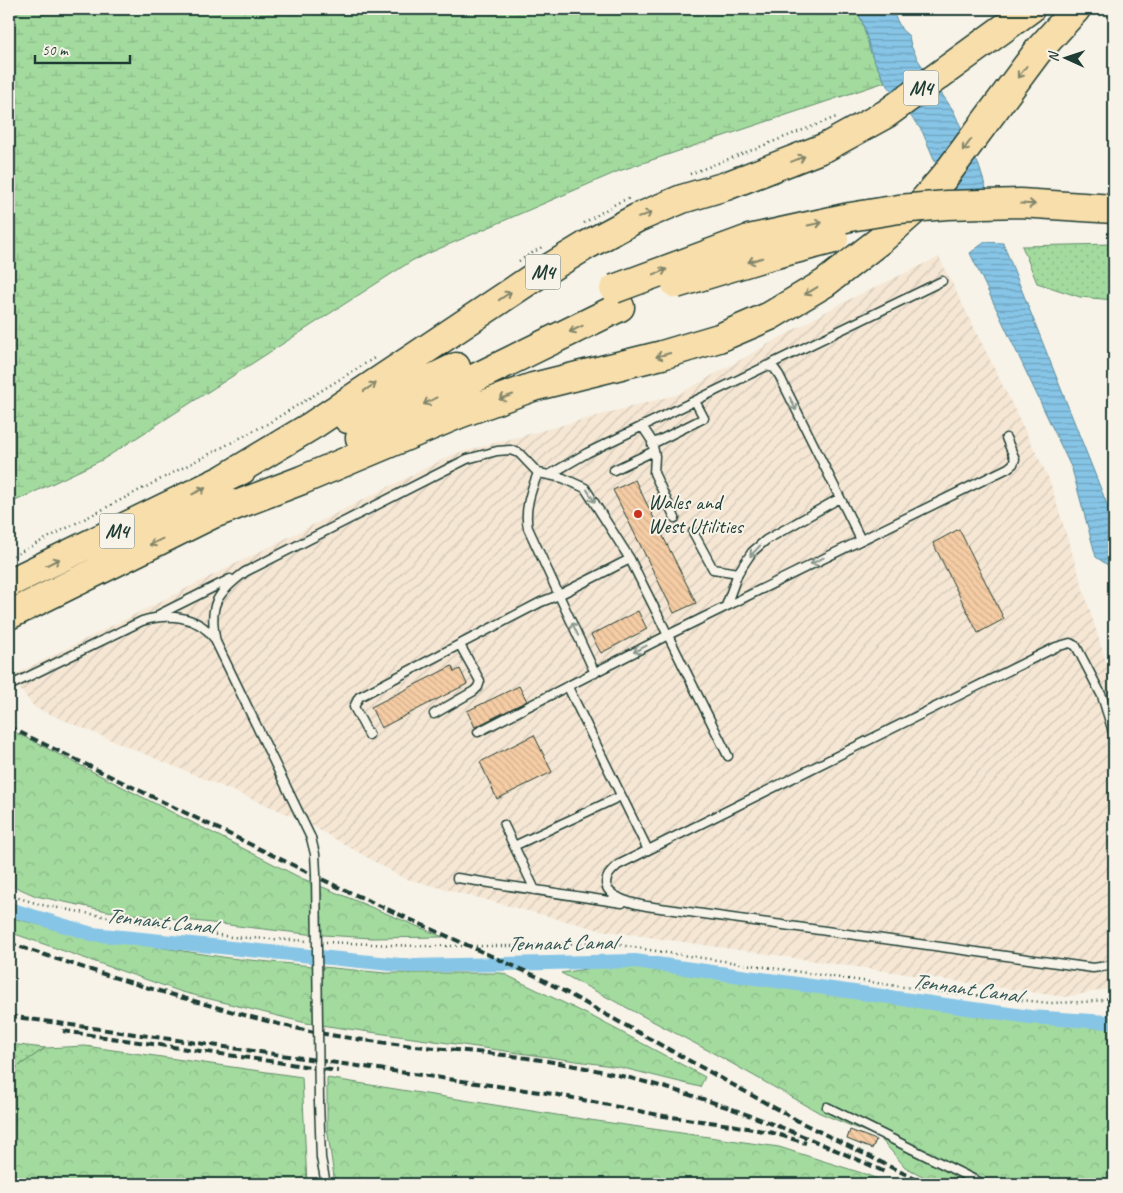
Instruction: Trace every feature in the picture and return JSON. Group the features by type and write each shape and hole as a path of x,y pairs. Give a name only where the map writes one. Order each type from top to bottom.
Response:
{"highway":[{"name":"M4","path":"225,478 313,425 531,279 586,245 637,218 682,199 726,186 826,147 886,114 1030,9"},
{"name":"M4","path":"216,512 302,480 459,414 505,397 534,387 662,355 719,338 770,316 825,283 919,206 1038,52 1076,9"},
{"name":"M4","path":"9,583 225,478 749,239 850,217 899,209 947,205 1020,203 1114,209"},
{"name":"M4","path":"9,615 216,512 467,382 617,298 682,282 814,243 914,225 1008,220 1114,228"}],"lane":[{"path":"549,475 587,453 942,281"},
{"path":"766,366 774,368 779,375 861,540"},
{"path":"614,470 704,418 695,401"},
{"path":"642,426 653,448 654,473 675,518"},
{"path":"478,732 668,635 1013,464 1015,459 1006,438"},
{"path":"9,686 245,572 467,459 497,451 510,450 520,453 538,473 563,478 585,488 630,559 728,756"},
{"path":"538,473 527,510 528,528 595,673"},
{"path":"726,606 738,573 752,552 766,540 840,498"},
{"path":"693,532 713,569 738,573"},
{"path":"369,735 354,707 359,697 541,602 559,595 630,559"},
{"path":"216,642 213,628 213,612 218,597 227,585 245,572"},
{"path":"156,616 172,616 193,621 207,629 216,642 312,838 316,873 321,1158 326,1184"},
{"path":"637,905 614,896 608,891 605,882 609,873 618,866 1056,646 1070,643 1076,646 1102,696 1114,735"},
{"path":"434,714 474,691 480,682 460,645"},
{"path":"568,687 648,850"},
{"path":"514,846 621,796"},
{"path":"504,825 535,890"},
{"path":"457,878 637,905 1093,968 1114,965"},
{"path":"827,1107 982,1184"}],"path":[{"path":"9,895 42,905 210,934 231,937 314,941"},
{"path":"323,942 415,946 523,946 602,942 926,990 1050,1003 1104,1000 1114,996"}],"shaded area":[{"path":"939,257 1049,479 1114,688 1114,988 1065,997 600,930 403,878 302,820 35,708 10,677 454,454 679,394 840,304"}],"green space":[{"path":"9,9 856,9 862,21 872,56 885,82 619,171 413,260 102,460 9,504"},
{"path":"1114,244 1114,300 1080,297 1037,283 1022,246"},
{"path":"9,729 301,878 443,937 372,938 307,934 107,911 36,896 9,884"},
{"path":"9,917 79,935 229,958 385,973 502,973 595,1018 705,1077 700,1087 619,1067 306,1023 182,992 9,932"},
{"path":"635,961 1030,1017 1107,1022 1114,1019 1114,1184 938,1184 905,1167 880,1138 820,1113 715,1054 561,973"},
{"path":"9,1044 45,1048 9,1073"},
{"path":"85,1046 302,1077 307,1184 9,1184 9,1073 45,1048"},
{"path":"327,1078 569,1117 779,1147 865,1174 890,1184 335,1184 327,1127"}],"water":[{"path":"856,9 891,9 902,30 909,36 911,46 918,60 953,110 979,166 989,198 957,212 922,131 885,82 872,56 862,21"},
{"path":"985,242 1003,243 1114,522 1114,563 1112,568 1096,557 1072,469 970,253"}],"building":[{"path":"635,480 696,603 674,613 613,490"},
{"path":"959,529 1004,619 978,633 933,543"},
{"path":"638,611 647,629 601,653 591,635"},
{"path":"452,666 454,672 460,669 467,684 381,728 371,707"},
{"path":"519,686 527,701 475,727 467,711"},
{"path":"534,735 552,772 497,799 480,762"},
{"path":"850,1130 876,1140 872,1149 847,1139"}],"waterway":[{"path":"1112,568 1114,574"},
{"name":"Tennant Canal","path":"9,909 92,934 410,966 635,961 1030,1017 1107,1022 1114,1019"}],"railway":[{"path":"9,727 336,886 538,977 802,1123 925,1184"},
{"path":"9,943 156,990 308,1031 369,1041 547,1061 635,1079 678,1091 762,1120 885,1172"},
{"path":"9,1016 553,1094 664,1116 773,1133 806,1143"},
{"path":"63,1031 338,1071"}],"place":[{"name":"Wales and West Utilities","path":"638,514"}]}
